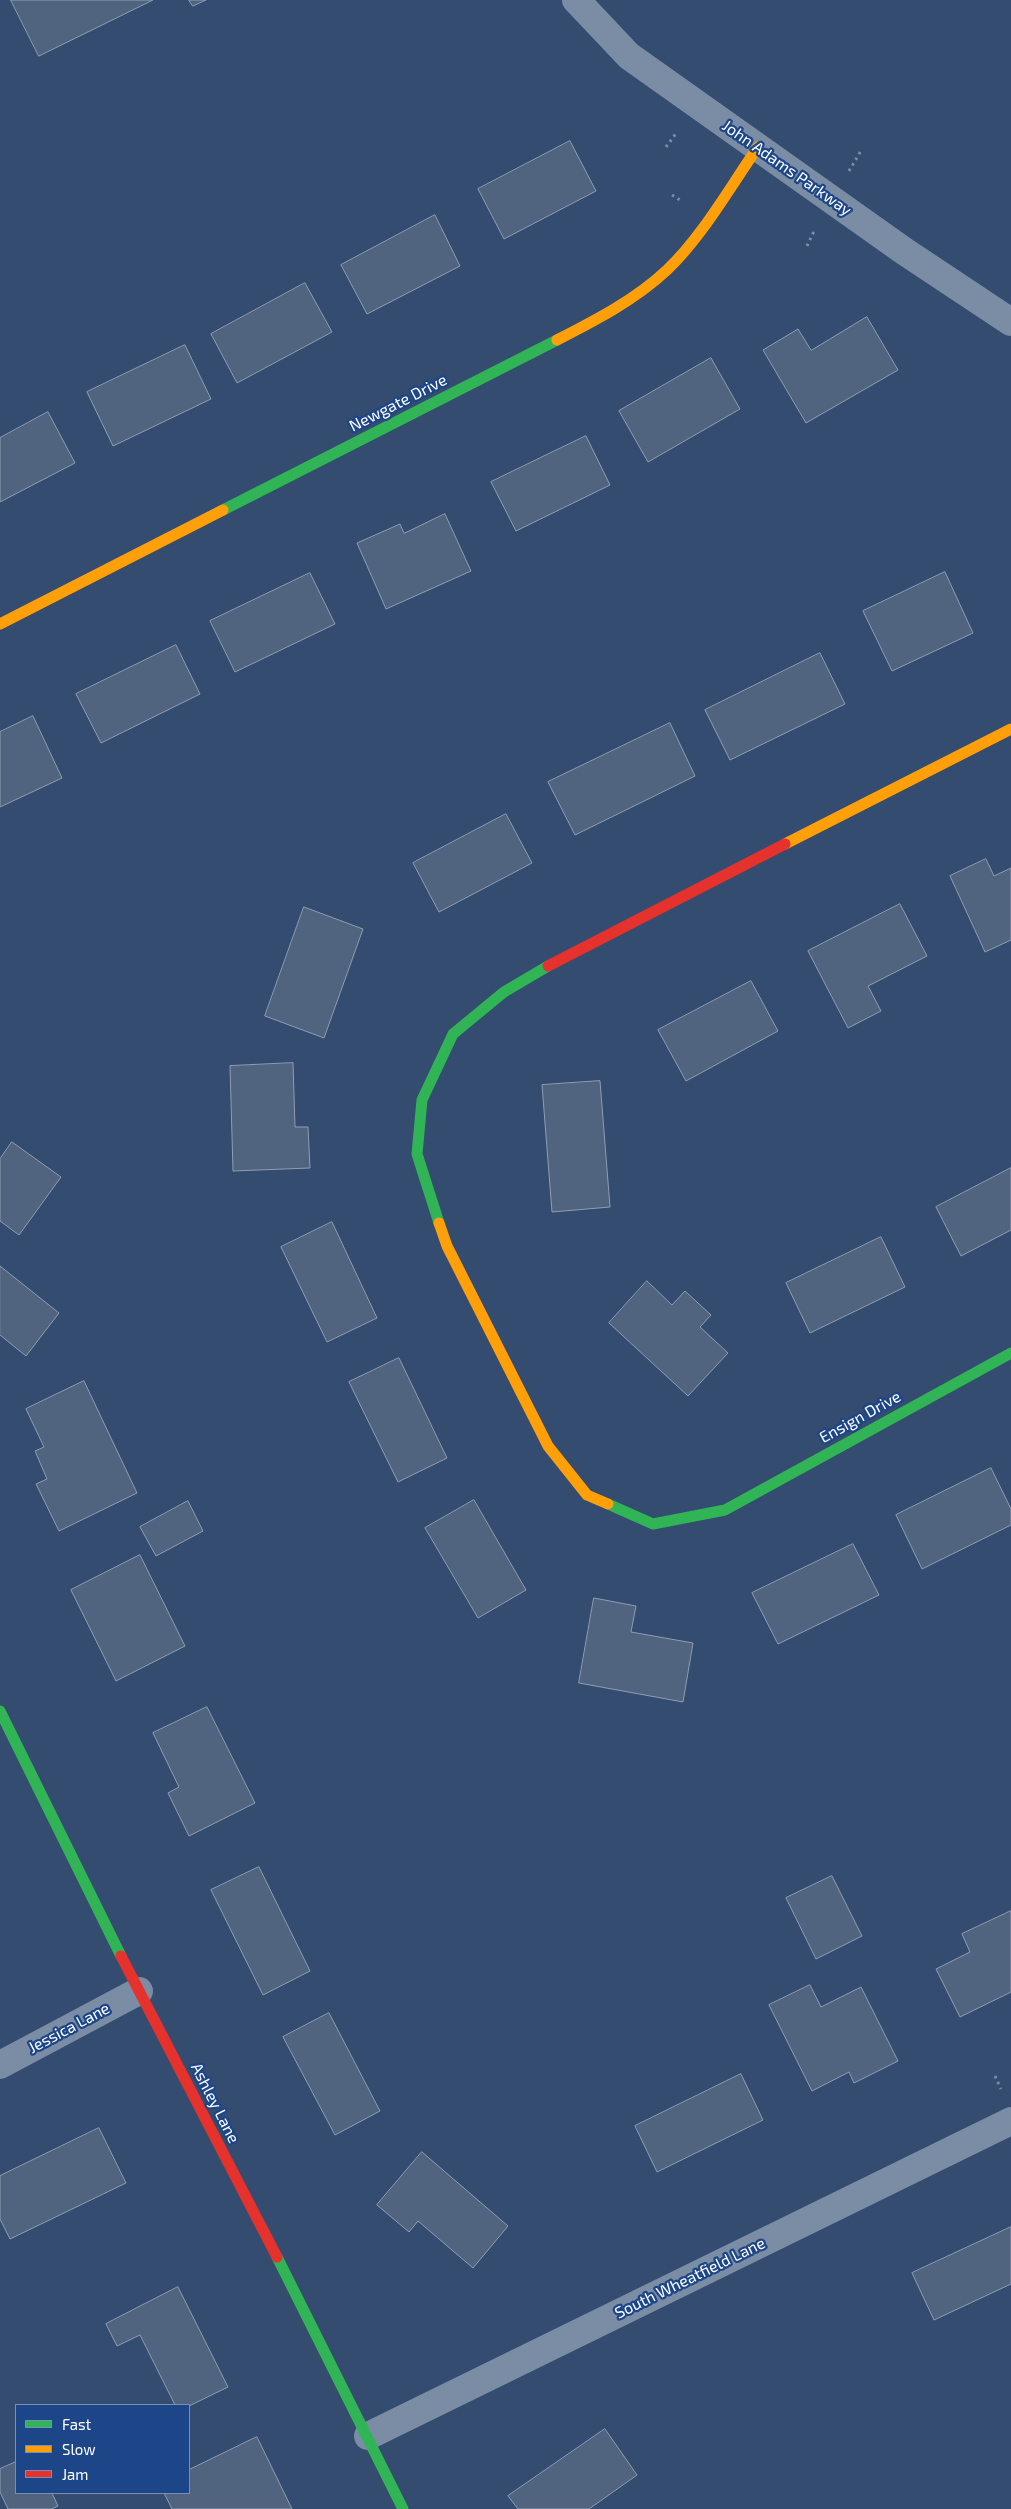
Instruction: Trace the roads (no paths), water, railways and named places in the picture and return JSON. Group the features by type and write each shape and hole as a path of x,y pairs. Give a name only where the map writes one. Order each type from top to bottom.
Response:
{"street":[{"name":"John Adams Parkway","path":"576,0 630,56 904,251 1011,322"},
{"name":"Newgate Drive","path":"0,624 614,311 668,270 701,229 758,147"},
{"name":"Ensign Drive","path":"1011,729 554,962 504,992 453,1034 422,1100 416,1154 447,1246 548,1446 587,1495 653,1524 725,1510 1011,1353"},
{"name":"Ashley Lane","path":"0,1710 58,1834 404,2509"},
{"name":"Jessica Lane","path":"0,2065 139,1991"},
{"name":"South Wheatfield Lane","path":"368,2436 1011,2121"}]}
